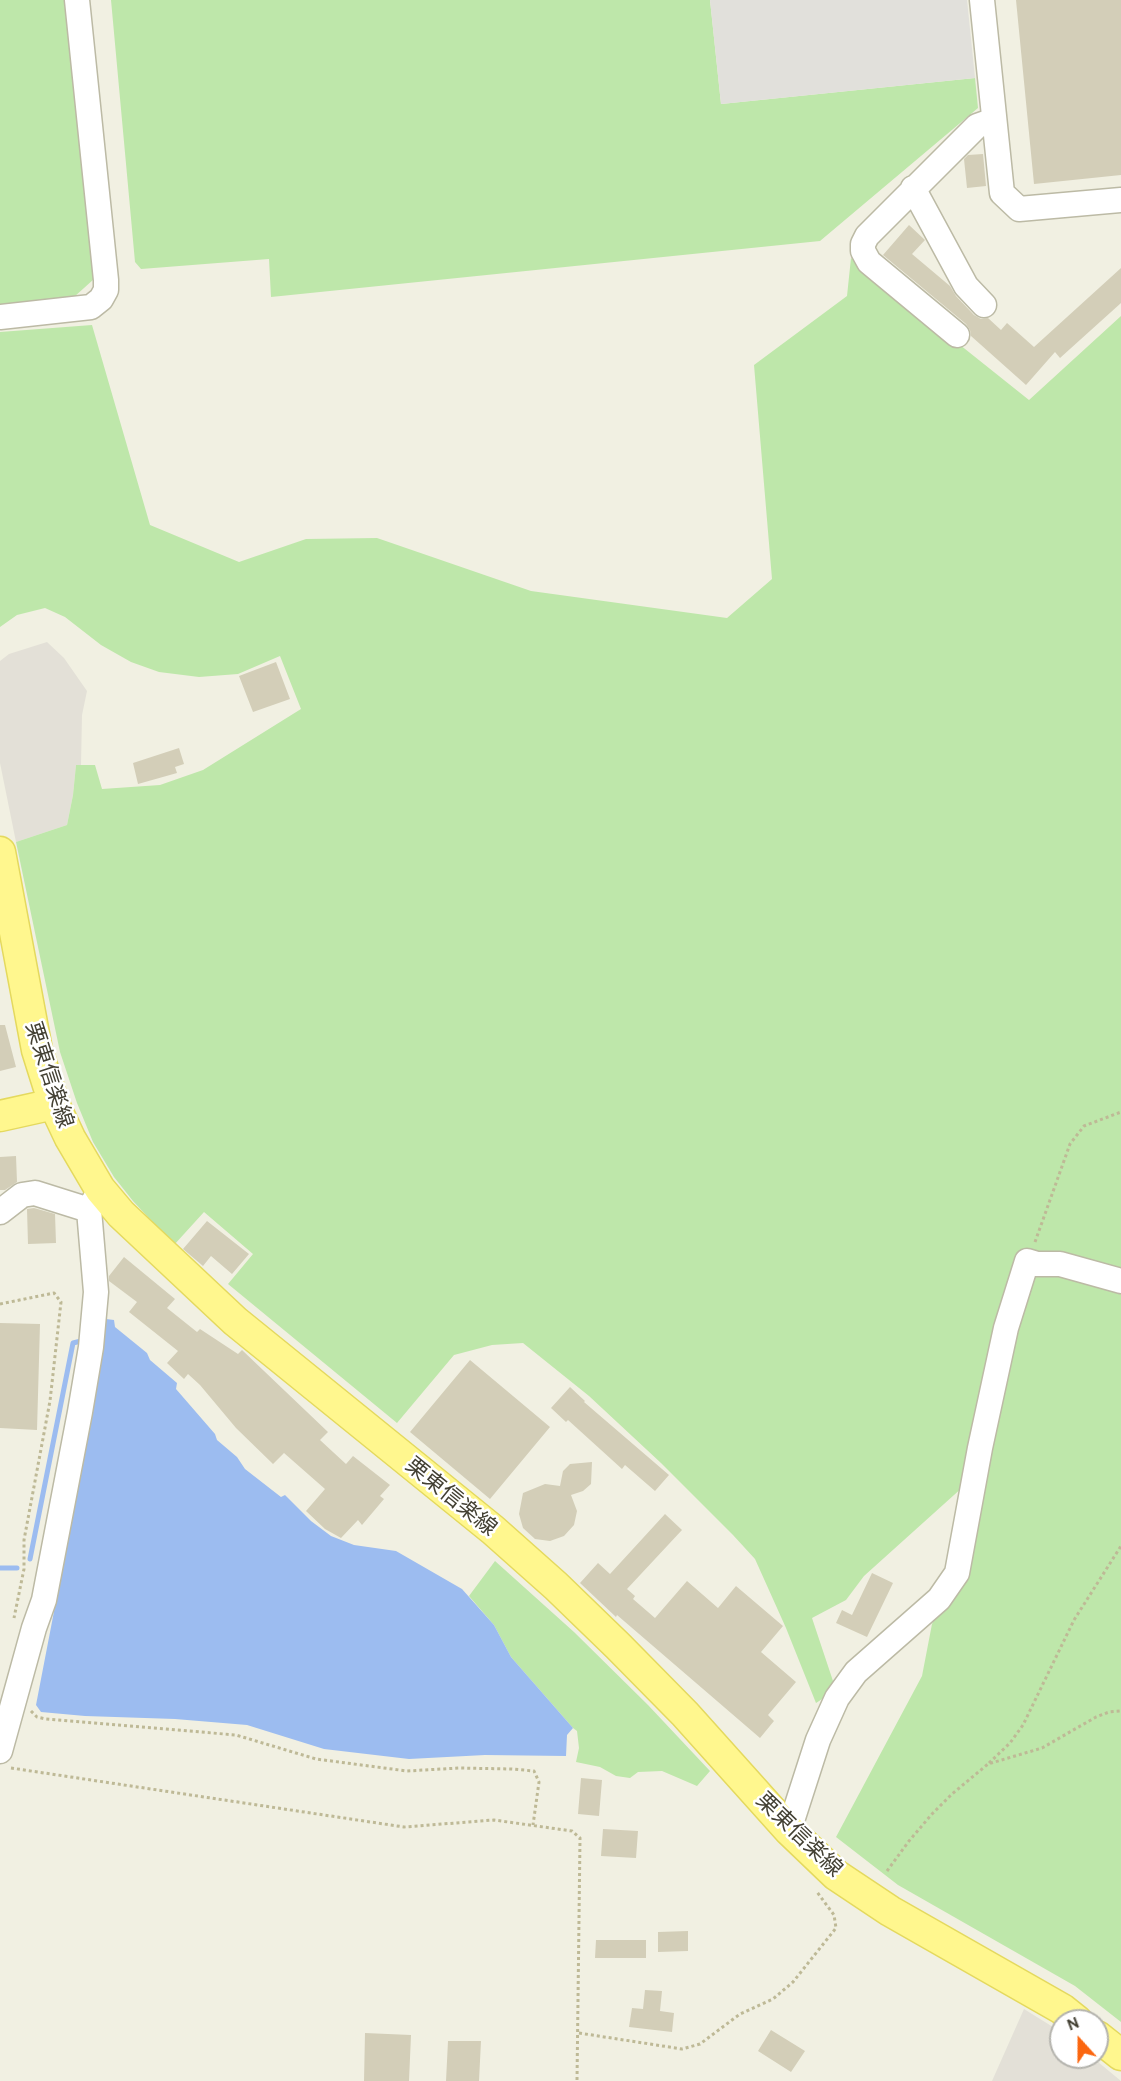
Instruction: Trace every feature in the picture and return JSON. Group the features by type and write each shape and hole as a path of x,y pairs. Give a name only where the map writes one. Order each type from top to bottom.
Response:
{"main road":[{"name":"栗東信楽線","path":"0,852 9,955 54,1104 94,1199 121,1214 235,1321 493,1530 556,1586 684,1714 789,1830 836,1875 890,1911 1062,2009"},
{"path":"0,1116 54,1104"},
{"path":"1109,2046 1121,2055"}],"lane":[{"path":"0,317 91,307 101,299 106,290 77,0"},
{"path":"982,0 1002,193 1019,209 1121,200"},
{"path":"957,335 869,262 863,251 863,244 867,236 913,188 977,126 994,120"},
{"path":"913,188 966,286 984,305"},
{"path":"0,1212 22,1195 35,1193 94,1199 96,1292 91,1347 47,1590 34,1628 0,1751"},
{"path":"789,1830 818,1740 837,1698 856,1671 939,1599 957,1573 980,1448 1006,1328 1027,1262 1060,1264 1121,1281"}],"path":[{"path":"1027,1262 1070,1144 1083,1126 1121,1112"},
{"path":"0,1304 54,1293 61,1302 50,1401 24,1540 24,1569 14,1620"},
{"path":"887,1871 909,1840 932,1814 1010,1743 1023,1725 1074,1620 1121,1546"},
{"path":"30,1704 30,1710 46,1719 236,1735 316,1758 407,1771 459,1768 534,1771 539,1782 532,1826"},
{"path":"988,1764 1042,1748 1096,1717 1109,1712 1121,1711"},
{"path":"0,1766 404,1827 494,1820 572,1831 580,1838 577,2081"},
{"path":"579,2033 682,2049 700,2044 740,2014 774,1999 794,1982 836,1928 834,1915 814,1888"}],"shaded area":[{"path":"710,0 967,0 975,78 721,104"},
{"path":"47,642 64,658 87,691 82,715 81,765 76,765 67,825 16,842 0,763 0,661 9,654"},
{"path":"1024,2009 1049,2025 1049,2069 1106,2069 1121,2081 992,2081"}],"green space":[{"path":"0,0 64,0 94,279 74,297 0,305"},
{"path":"111,0 710,0 721,104 975,78 978,108 820,241 271,297 269,259 141,269 135,262"},
{"path":"851,258 1029,400 1121,316 1121,2022 1109,2013 1109,2009 1104,2009 1075,1986 898,1885 836,1837 922,1676 932,1624 953,1585 964,1486 864,1576 846,1600 812,1618 836,1690 816,1703 755,1559 661,1463 589,1396 523,1343 492,1345 454,1355 397,1423 228,1284 253,1254 204,1212 174,1245 114,1177 93,1142 60,1052 16,842 67,825 76,765 95,765 102,789 160,785 203,770 301,709 280,656 238,674 199,677 159,672 131,662 101,645 65,617 45,608 17,615 0,627 0,332 92,325 150,525 239,562 306,539 377,538 531,591 727,618 772,579 754,365 847,296"},
{"path":"495,1561 574,1632 648,1705 710,1771 697,1786 662,1771 638,1772 630,1778 616,1776 600,1767 576,1762 579,1748 577,1731 511,1657 494,1625 469,1596"}],"water":[{"path":"106,1319 114,1320 115,1327 147,1353 150,1360 177,1383 176,1389 215,1434 217,1440 237,1457 245,1469 281,1497 285,1495 311,1521 331,1536 354,1545 396,1551 462,1589 494,1625 511,1657 573,1728 567,1735 566,1756 485,1755 409,1759 324,1749 247,1725 41,1712 36,1705 97,1388 103,1346 98,1338 104,1338"}],"building":[{"path":"1016,0 1121,0 1121,175 1034,184"},
{"path":"983,154 986,186 967,188 964,159 968,155"},
{"path":"909,225 925,240 912,254 950,286 974,315 981,319 988,318 1001,330 1007,323 1034,347 1121,268 1121,303 1060,358 1055,352 1026,385 971,336 966,324 883,255"},
{"path":"276,662 290,699 253,712 239,676"},
{"path":"179,748 184,764 175,767 177,773 138,784 133,763"},
{"path":"0,1025 5,1025 16,1067 0,1071"},
{"path":"16,1156 17,1182 5,1190 0,1190 0,1157"},
{"path":"34,1208 55,1214 56,1243 28,1244 27,1209"},
{"path":"207,1221 249,1254 232,1274 211,1256 203,1266 183,1249"},
{"path":"124,1257 175,1299 167,1308 197,1332 200,1329 238,1354 242,1350 328,1432 320,1440 346,1464 353,1456 390,1485 380,1496 384,1499 362,1525 358,1520 341,1538 325,1529 306,1511 325,1489 284,1453 273,1464 236,1428 200,1385 188,1374 184,1379 167,1363 178,1351 129,1312 137,1302 109,1281 109,1276"},
{"path":"0,1323 40,1324 37,1430 0,1428"},
{"path":"470,1360 550,1427 490,1499 410,1432"},
{"path":"570,1387 584,1402 669,1475 655,1491 625,1465 622,1469 568,1420 566,1422 551,1408"},
{"path":"592,1462 591,1484 583,1491 571,1495 577,1511 574,1525 564,1536 550,1541 535,1539 523,1528 519,1514 523,1493 545,1484 560,1486 563,1471 570,1464"},
{"path":"665,1514 682,1530 627,1589 635,1596 633,1599 655,1618 687,1581 718,1608 736,1586 783,1626 761,1652 796,1682 768,1715 774,1721 760,1738 617,1615 616,1617 580,1583 598,1563 610,1574"},
{"path":"872,1573 893,1583 867,1637 836,1623 842,1610 852,1615"},
{"path":"581,1778 602,1780 599,1816 578,1814"},
{"path":"603,1829 638,1831 636,1858 601,1856"},
{"path":"688,1931 688,1951 658,1952 658,1932"},
{"path":"596,1940 646,1940 646,1958 595,1958"},
{"path":"645,1990 662,1991 660,2011 674,2013 672,2032 629,2027 632,2008 643,2009"},
{"path":"771,2030 805,2051 791,2072 758,2051"},
{"path":"365,2033 411,2035 409,2081 364,2081"},
{"path":"448,2041 481,2041 479,2081 446,2081"}],"waterway":[{"path":"30,1559 73,1343 85,1340"},
{"path":"0,1568 17,1568"}]}
